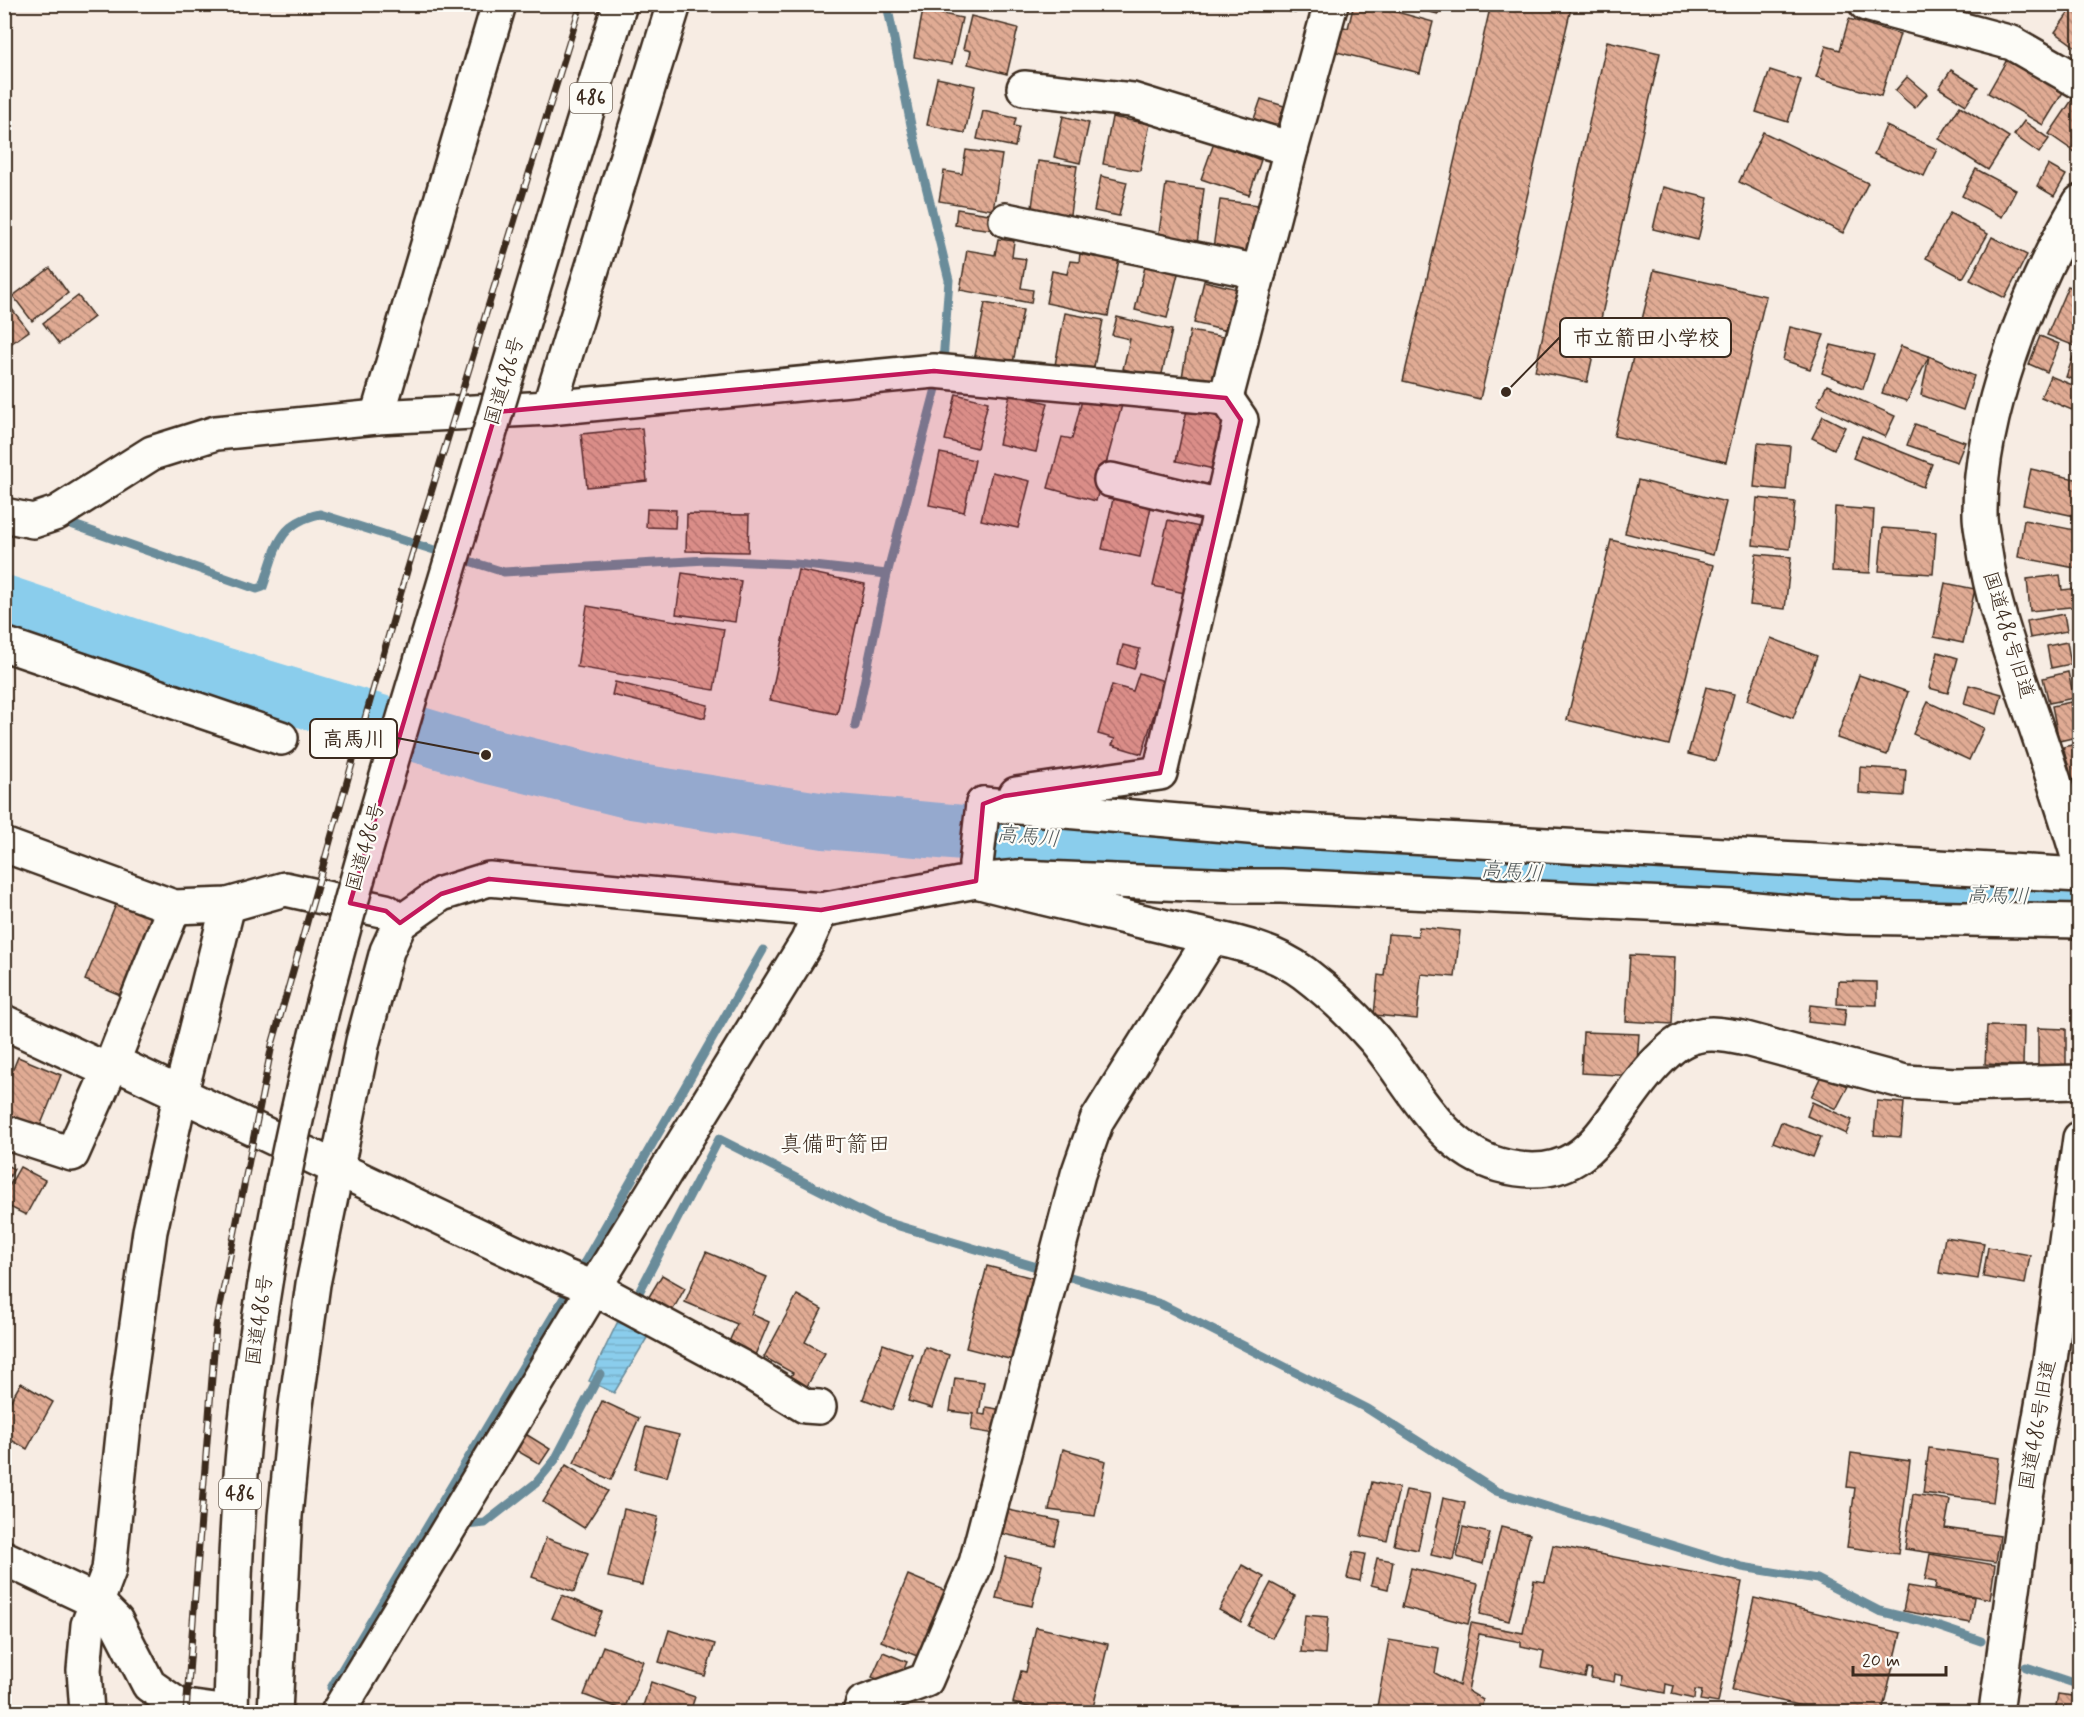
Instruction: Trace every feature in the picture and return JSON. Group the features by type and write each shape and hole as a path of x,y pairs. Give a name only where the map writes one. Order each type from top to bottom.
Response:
{"main road":[{"path":"377,417 499,4"},
{"name":"国道486号","path":"231,1713 235,1570 242,1460 266,1276 304,1077 335,955 380,800 620,4"},
{"path":"549,408 674,4"},
{"path":"982,811 1004,796 1160,773 1241,420 1226,398 1331,4"},
{"path":"1866,4 1971,30 2012,43 2079,82"},
{"path":"1024,88 1132,100 1291,149"},
{"name":"国道486号旧道","path":"2077,210 2042,276 2020,328 1999,392 1985,454 1980,515 1988,577 2079,863"},
{"path":"1006,220 1259,272"},
{"path":"4,515 33,521 57,513 153,453 216,433 377,417 549,408 942,372 1226,398"},
{"path":"1111,480 1221,506"},
{"path":"4,644 281,738"},
{"path":"976,873 982,811"},
{"path":"982,811 2079,875"},
{"path":"4,845 174,907 228,905 285,888 386,911 400,922"},
{"path":"976,873 1211,938 1254,947 1303,972 1336,1000 1374,1039 1437,1122 1465,1150 1498,1165 1531,1171 1565,1165 1591,1148 1650,1068 1673,1046 1695,1036 1719,1034 1742,1038 1905,1082 1956,1084 2079,1082"},
{"path":"275,1713 285,1516 296,1405 313,1284 336,1168 363,1041 387,951 400,922 441,894 489,879 821,910 976,873 1017,877 1281,886 1733,907 1847,917 2079,921"},
{"path":"87,1713 84,1670 88,1625 109,1570 127,1396 150,1231 181,1092 228,905"},
{"path":"4,1132 72,1154 111,1066 174,907"},
{"path":"338,1713 581,1283 807,942 821,910"},
{"path":"860,1713 863,1703 926,1680 976,1563 1078,1174 1097,1120 1211,938"},
{"path":"4,1022 181,1092 581,1283 743,1368 805,1406 819,1407"},
{"name":"国道486号旧道","path":"1996,1713 2025,1503 2050,1360 2079,1138"},
{"path":"4,1558 97,1602 116,1621 149,1685 179,1706 222,1713"}],"highlighted area":[{"path":"934,371 1226,398 1241,420 1160,773 1004,796 983,804 976,881 821,910 489,879 441,894 400,923 386,911 350,903 496,412"}],"water":[{"path":"620,1317 650,1333 614,1393 589,1381"}],"building":[{"path":"1262,4 1297,4 1295,13"},
{"path":"1354,4 1368,4 1433,22 1420,73 1333,51 1339,26 1348,28"},
{"path":"1400,4 1440,4 1438,14"},
{"path":"1491,4 1572,4 1480,399 1403,381"},
{"path":"2075,4 2080,4 2080,50 2055,32"},
{"path":"923,10 962,18 952,64 914,57"},
{"path":"971,16 1018,28 1007,74 968,64 971,51 963,49"},
{"path":"1849,19 1900,34 1881,96 1816,77 1826,46 1840,50"},
{"path":"1607,41 1660,53 1587,382 1535,371"},
{"path":"2009,56 2065,89 2043,125 1988,93"},
{"path":"1770,70 1801,80 1788,122 1756,112"},
{"path":"1951,70 1978,87 1966,105 1939,88"},
{"path":"1907,77 1927,94 1915,108 1895,91"},
{"path":"937,78 975,86 965,133 927,125"},
{"path":"2076,94 2080,97 2080,146 2075,152 2049,134"},
{"path":"1261,99 1284,106 1277,126 1254,119"},
{"path":"1960,106 2009,137 1988,170 1939,139"},
{"path":"983,111 1016,118 1014,126 1019,127 1015,147 977,139"},
{"path":"1063,116 1089,123 1080,163 1054,157"},
{"path":"1112,117 1150,124 1140,171 1103,164"},
{"path":"2024,121 2049,139 2039,153 2014,135"},
{"path":"1886,126 1937,149 1924,176 1874,154"},
{"path":"1763,132 1868,183 1843,233 1739,182"},
{"path":"1214,143 1261,160 1249,195 1201,179"},
{"path":"966,150 1002,155 993,210 939,201 944,171 962,174"},
{"path":"1038,161 1077,166 1069,221 1031,215"},
{"path":"2048,165 2066,175 2054,196 2037,186"},
{"path":"1976,169 2016,190 2002,217 1962,196"},
{"path":"1101,176 1127,182 1119,216 1094,211"},
{"path":"1166,184 1204,189 1197,244 1158,239"},
{"path":"1663,187 1708,198 1698,240 1653,229"},
{"path":"1220,200 1258,205 1251,260 1212,255"},
{"path":"957,209 995,215 993,230 955,225"},
{"path":"1950,213 1988,234 1963,278 1926,258"},
{"path":"1992,237 2027,255 2005,298 1970,280"},
{"path":"998,239 1014,241 1012,257 1026,259 1021,288 1033,290 1031,303 960,290 967,250 995,255"},
{"path":"1097,249 1120,254 1108,316 1046,303 1052,271 1067,274 1070,261 1079,262 1080,254 1095,257"},
{"path":"1146,262 1179,270 1167,318 1135,310"},
{"path":"50,268 68,293 32,321 13,296"},
{"path":"1654,270 1766,296 1726,462 1614,436"},
{"path":"1204,281 1242,290 1231,332 1194,323"},
{"path":"2068,286 2080,290 2080,348 2047,335"},
{"path":"78,296 94,317 59,344 43,323"},
{"path":"4,299 29,331 9,345 4,339"},
{"path":"985,303 1023,310 1013,363 975,356"},
{"path":"1065,313 1103,320 1093,372 1055,365"},
{"path":"1117,317 1172,330 1161,378 1123,369 1130,339 1112,335"},
{"path":"1790,327 1824,335 1810,369 1783,360"},
{"path":"1190,331 1229,338 1219,389 1181,383"},
{"path":"2040,336 2059,344 2047,372 2029,364"},
{"path":"1831,345 1874,355 1863,389 1822,373"},
{"path":"1901,346 1929,356 1907,401 1882,393"},
{"path":"1929,356 1974,376 1963,410 1921,395"},
{"path":"2073,357 2080,360 2080,381 2066,377"},
{"path":"2050,376 2080,388 2072,410 2041,397"},
{"path":"1827,385 1895,416 1885,437 1817,405"},
{"path":"956,394 988,402 977,448 945,440"},
{"path":"1010,394 1048,403 1036,452 999,444"},
{"path":"1082,400 1100,405 1104,400 1122,405 1096,501 1048,488 1062,437 1072,439"},
{"path":"1187,410 1224,418 1214,469 1176,461"},
{"path":"1823,416 1845,427 1834,449 1812,438"},
{"path":"1915,424 1965,442 1957,462 1907,445"},
{"path":"642,428 647,481 587,487 581,434"},
{"path":"1862,436 1932,464 1923,487 1853,458"},
{"path":"1758,443 1790,446 1786,490 1754,487"},
{"path":"940,453 975,460 964,512 929,505"},
{"path":"2031,469 2080,480 2080,499 2075,516 2023,505"},
{"path":"992,472 1030,481 1018,528 981,520"},
{"path":"1638,480 1726,502 1713,555 1625,533"},
{"path":"1757,498 1795,502 1790,549 1753,545"},
{"path":"1113,499 1151,507 1140,557 1102,549"},
{"path":"1835,507 1874,510 1870,573 1832,571"},
{"path":"647,509 676,510 675,528 646,527"},
{"path":"687,514 749,515 748,552 686,551"},
{"path":"1168,520 1204,528 1189,594 1153,586"},
{"path":"2024,520 2080,531 2080,569 2018,557"},
{"path":"1883,528 1936,532 1933,574 1879,571"},
{"path":"1611,540 1714,565 1669,745 1567,720"},
{"path":"1756,554 1791,557 1785,609 1750,605"},
{"path":"798,570 865,584 837,714 770,700"},
{"path":"682,573 741,581 735,622 676,614"},
{"path":"2060,575 2062,590 2080,588 2080,606 2030,611 2027,579"},
{"path":"1945,583 1975,589 1963,643 1934,637"},
{"path":"587,606 724,629 714,690 577,667"},
{"path":"2064,614 2067,631 2030,638 2027,621"},
{"path":"1771,638 1817,656 1793,718 1747,700"},
{"path":"2067,642 2071,664 2051,668 2047,646"},
{"path":"1123,645 1140,649 1134,669 1118,664"},
{"path":"1938,652 1958,658 1948,693 1929,688"},
{"path":"2068,672 2074,698 2049,703 2043,678"},
{"path":"1139,673 1164,681 1142,754 1112,745 1115,739 1098,734 1112,685 1133,691"},
{"path":"1859,675 1908,692 1887,755 1837,738"},
{"path":"615,682 708,705 705,718 612,695"},
{"path":"1969,685 2002,694 1997,714 1964,704"},
{"path":"1706,687 1734,694 1716,761 1688,754"},
{"path":"1928,702 1984,728 1969,760 1913,734"},
{"path":"2071,702 2077,737 2059,741 2052,706"},
{"path":"2080,743 2080,780 2072,781 2063,747"},
{"path":"1860,767 1906,770 1904,796 1859,793"},
{"path":"117,902 157,919 125,997 85,980"},
{"path":"1419,927 1460,931 1455,977 1421,974 1417,1019 1374,1015 1378,975 1384,976 1388,934 1418,936"},
{"path":"1630,955 1675,957 1672,1024 1626,1021"},
{"path":"1838,981 1877,982 1877,1005 1837,1004"},
{"path":"1810,1005 1846,1009 1844,1026 1808,1022"},
{"path":"1987,1026 2024,1027 2023,1066 1985,1064"},
{"path":"2038,1028 2066,1029 2066,1068 2038,1067"},
{"path":"1583,1032 1639,1034 1636,1076 1581,1073"},
{"path":"18,1057 61,1075 39,1129 4,1115 4,1091"},
{"path":"1822,1074 1848,1086 1836,1109 1811,1097"},
{"path":"1877,1101 1904,1103 1901,1137 1874,1135"},
{"path":"1812,1102 1852,1120 1846,1134 1807,1116"},
{"path":"1781,1122 1821,1137 1813,1157 1773,1142"},
{"path":"4,1164 14,1169 4,1187"},
{"path":"20,1167 45,1180 26,1215 4,1204 4,1195"},
{"path":"1945,1237 1984,1243 1978,1279 1939,1273"},
{"path":"1988,1247 2030,1255 2025,1284 1983,1277"},
{"path":"706,1252 767,1277 751,1314 769,1322 755,1355 728,1344 737,1324 685,1302"},
{"path":"987,1266 1037,1279 1017,1361 966,1348"},
{"path":"662,1275 685,1288 671,1313 647,1300"},
{"path":"797,1295 822,1309 805,1342 825,1353 805,1390 788,1381 793,1373 764,1357"},
{"path":"883,1344 912,1354 892,1410 863,1399"},
{"path":"925,1347 949,1355 932,1408 908,1401"},
{"path":"955,1378 984,1382 979,1414 985,1415 986,1407 1005,1410 1001,1435 971,1430 973,1414 950,1411"},
{"path":"21,1383 53,1402 27,1449 4,1436 4,1412"},
{"path":"602,1401 639,1418 611,1480 574,1463"},
{"path":"646,1427 679,1435 667,1477 635,1469"},
{"path":"524,1433 550,1449 540,1464 514,1449"},
{"path":"1929,1448 1999,1458 1993,1502 1923,1493"},
{"path":"1063,1449 1106,1461 1095,1516 1049,1510"},
{"path":"1851,1453 1910,1461 1898,1554 1847,1547 1855,1488 1847,1487"},
{"path":"566,1465 608,1491 584,1528 543,1502"},
{"path":"1372,1482 1399,1488 1387,1541 1361,1536"},
{"path":"1406,1490 1430,1494 1418,1550 1394,1545"},
{"path":"1913,1494 1950,1500 1945,1528 2000,1536 1996,1562 1905,1549"},
{"path":"1443,1498 1465,1503 1453,1560 1431,1555"},
{"path":"624,1509 658,1517 642,1585 608,1577"},
{"path":"1004,1509 1060,1521 1054,1545 999,1533"},
{"path":"1463,1527 1490,1533 1483,1564 1457,1557"},
{"path":"1501,1527 1530,1534 1509,1621 1480,1614"},
{"path":"546,1538 588,1553 574,1592 532,1577"},
{"path":"1553,1545 1742,1582 1718,1703 1700,1700 1702,1691 1695,1690 1694,1699 1672,1694 1674,1686 1666,1684 1665,1693 1621,1684 1623,1676 1615,1674 1614,1682 1591,1678 1592,1670 1587,1669 1585,1677 1541,1668 1544,1651 1521,1646 1521,1642 1479,1634 1468,1691 1483,1700 1481,1712 1376,1712 1389,1640 1439,1648 1435,1673 1459,1686 1471,1623 1523,1633 1534,1580 1545,1582"},
{"path":"1353,1552 1365,1554 1360,1581 1347,1578"},
{"path":"1930,1554 1995,1565 1990,1599 1935,1589 1936,1582 1925,1580"},
{"path":"1006,1557 1042,1565 1032,1606 996,1598"},
{"path":"1377,1558 1393,1561 1388,1589 1371,1585"},
{"path":"1242,1565 1264,1577 1241,1622 1219,1610"},
{"path":"1411,1568 1478,1584 1468,1624 1402,1607"},
{"path":"908,1575 956,1595 929,1661 881,1641"},
{"path":"1271,1583 1295,1596 1272,1638 1248,1626"},
{"path":"1908,1586 1974,1597 1970,1623 1903,1611"},
{"path":"562,1595 602,1612 592,1635 552,1618"},
{"path":"1754,1598 1901,1633 1882,1712 1829,1712 1732,1690"},
{"path":"1305,1615 1328,1617 1325,1654 1301,1652"},
{"path":"1036,1627 1108,1644 1092,1712 1035,1712 1036,1709 1013,1703 1021,1671 1026,1672"},
{"path":"669,1630 715,1644 705,1676 659,1662"},
{"path":"603,1646 643,1661 624,1710 584,1695"},
{"path":"883,1652 907,1662 896,1687 872,1677"},
{"path":"651,1682 695,1697 690,1712 641,1712"},
{"path":"2058,1694 2080,1697 2080,1712 2055,1712"}],"waterway":[{"path":"855,726 887,574 943,362 949,280 911,125 887,4"},
{"path":"68,523 257,589 263,587 275,550 286,531 306,518 320,514 504,572 706,560 796,564 887,574"},
{"name":"高馬川","path":"4,603 170,659 486,755 632,791 825,821 1414,869 1485,870 1711,886 2080,898"},
{"name":"高馬川","path":"819,834 828,809"},
{"path":"578,1274 763,950"},
{"path":"634,1302 719,1139 879,1220 1161,1304 1368,1409 1496,1491 1742,1567 1817,1579 1879,1611 1925,1622 1981,1641"},
{"path":"331,1688 571,1286"},
{"path":"466,1525 485,1523 536,1483 555,1460 600,1374"},
{"path":"2026,1667 2080,1685"}],"railway":[{"path":"186,1712 216,1326 272,1045 407,571 581,4"}],"place":[{"name":"市立箭田小学校","path":"1506,392"},
{"name":"高馬川","path":"486,755"}],"district":[{"name":"真備町箭田","path":"835,1145"}]}
